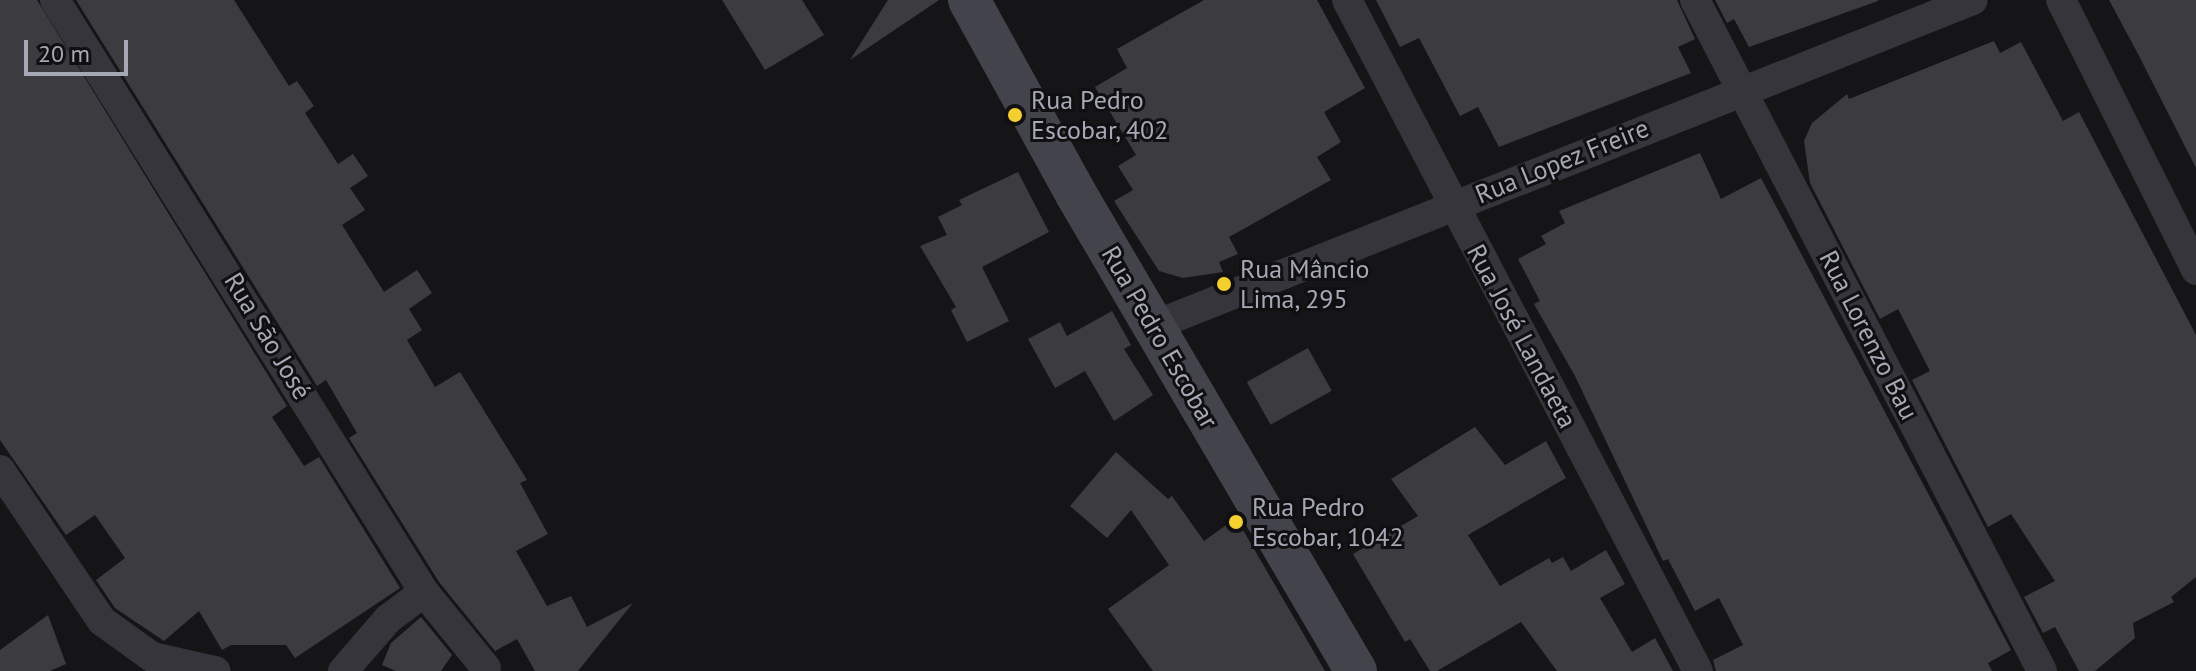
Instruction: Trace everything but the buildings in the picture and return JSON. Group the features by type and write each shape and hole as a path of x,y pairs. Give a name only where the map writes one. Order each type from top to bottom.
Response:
{"main road":[{"name":"Rua Pedro Escobar","path":"969,0 1153,326 1356,671"}],"street":[{"name":"Rua São José","path":"55,0 424,592 486,668"},
{"name":"Rua José Landaeta","path":"1347,0 1698,671"},
{"name":"Rua Lorenzo Bau","path":"1695,0 2042,671"},
{"name":"Rua Lopez Freire","path":"1153,326 1973,0"},
{"path":"2061,0 2196,270"},
{"path":"0,470 9,500 84,599 124,642 152,657 215,671"},
{"path":"343,671 388,619 424,592"}],"place":[{"name":"Rua Pedro Escobar, 402","path":"1015,115"},
{"name":"Rua Mâncio Lima, 295","path":"1224,284"},
{"name":"Rua Pedro Escobar, 1042","path":"1236,522"}]}
